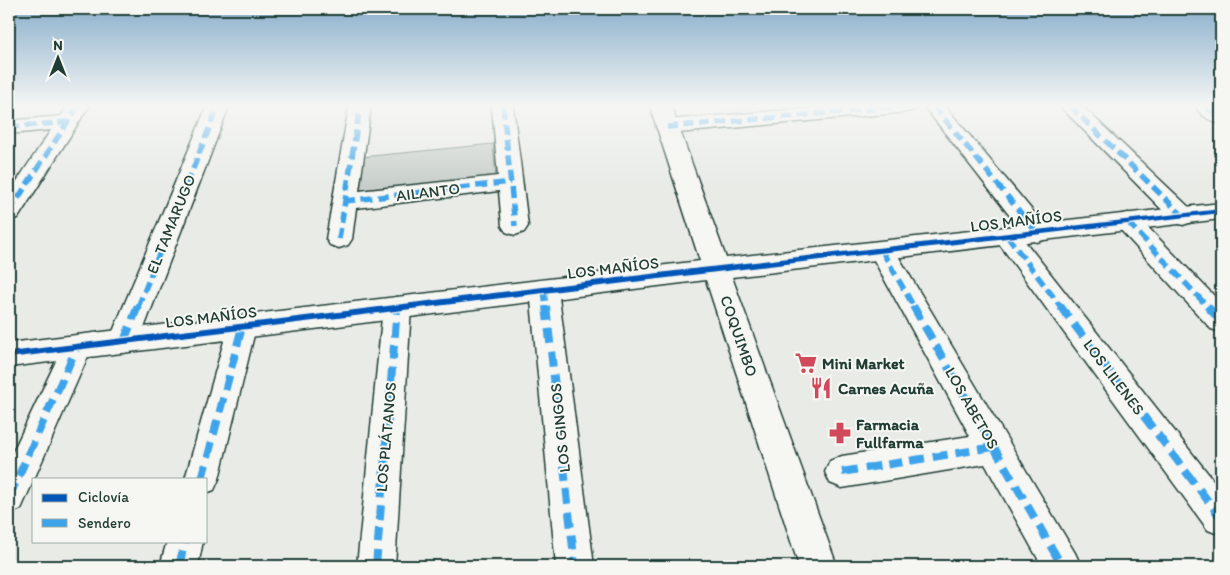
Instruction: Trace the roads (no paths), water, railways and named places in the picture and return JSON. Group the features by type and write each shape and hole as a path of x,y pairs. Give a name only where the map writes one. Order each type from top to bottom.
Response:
{"street":[{"path":"9,212 60,133"},
{"name":"EL TAMARUGO","path":"124,341 207,133"},
{"path":"339,239 356,133"},
{"path":"506,133 515,226"},
{"name":"COQUIMBO","path":"670,133 818,566"},
{"path":"956,133 1037,233"},
{"path":"1098,133 1184,216"},
{"name":"AILANTO","path":"345,201 511,182"},
{"name":"LOS MAÑÍOS","path":"9,355 1221,211"},
{"path":"1128,222 1221,321"},
{"name":"LOS LILENES","path":"1007,236 1221,518"},
{"name":"LOS ABETOS","path":"882,251 1062,566"},
{"name":"LOS GINGOS","path":"544,290 575,566"},
{"name":"LOS PLÁTANOS","path":"376,566 397,308"},
{"path":"202,478 242,327"},
{"path":"9,497 77,347"},
{"path":"842,472 994,447"},
{"path":"179,566 185,542"}],"place":[{"name":"Mini Market","path":"806,363"},
{"name":"Carnes Acuña","path":"821,388"},
{"name":"Farmacia Fullfarma","path":"840,433"}]}
